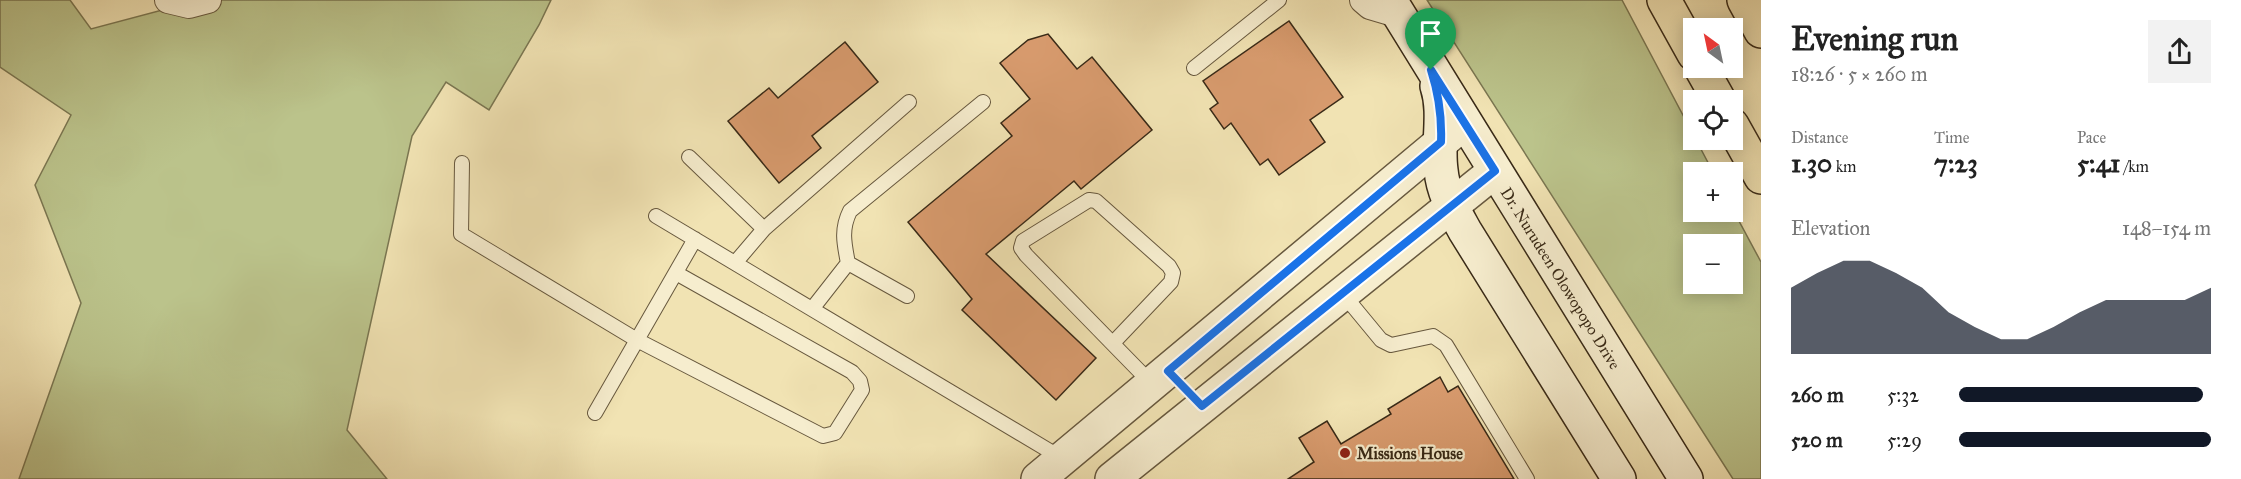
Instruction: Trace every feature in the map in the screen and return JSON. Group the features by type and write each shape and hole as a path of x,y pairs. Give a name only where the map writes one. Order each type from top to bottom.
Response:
{"highway":[{"path":"1664,0 1683,34"},
{"path":"1744,0 1761,31"},
{"path":"1743,145 1761,177"}],"street":[{"path":"168,0 189,5 208,0"},
{"path":"1363,0 1370,6 1393,7 1431,70 1438,91 1442,115 1453,133 1441,169 1445,193 1465,231 1619,479"},
{"path":"1050,469 1453,133"},
{"name":"Dr. Nurudeen Olowopopo Drive","path":"1453,133 1495,171 1686,479"},
{"path":"1112,479 1495,171"},
{"path":"1160,377 1202,406"}],"lane":[{"path":"1194,68 1279,0"},
{"path":"735,263 764,229 909,102"},
{"path":"812,309 848,263 843,235 844,224 850,211 983,102"},
{"path":"689,157 764,229"},
{"path":"462,162 461,234 637,340 823,436 835,433 862,390 861,381 852,372 676,273"},
{"path":"1113,343 1171,282 1173,273 1169,266 1096,201 1089,201 1023,241 1021,248 1113,343 1160,377"},
{"path":"656,216 812,309 1050,469"},
{"path":"595,413 695,239"},
{"path":"848,263 907,296"},
{"path":"1342,293 1381,340 1391,345 1433,336 1446,345 1527,479"}],"green space":[{"path":"0,0 70,0 91,29 200,0 551,0 539,25 489,110 446,82 412,136 347,430 387,479 19,479 81,303 35,185 71,115 0,67"},
{"path":"1427,0 1622,0 1683,115 1683,150 1701,150 1708,162 1683,162 1683,222 1739,222 1761,262 1761,479 1733,479"}],"building":[{"path":"1289,21 1343,97 1310,120 1325,142 1279,175 1268,159 1260,165 1231,123 1224,129 1210,109 1218,103 1203,81"},
{"path":"1048,34 1077,69 1092,57 1152,130 1081,189 1074,181 986,254 1096,358 1056,400 962,310 972,299 908,222 1012,136 1001,123 1030,99 1000,63 1028,40"},
{"path":"845,42 878,82 812,136 821,148 779,183 728,121 769,88 778,98"},
{"path":"1440,377 1448,392 1458,386 1514,479 1288,479 1314,462 1299,438 1327,421 1341,444 1391,414 1388,409"}],"place":[{"name":"Missions House","path":"1345,453"}],"route":[{"path":"1431,70 1495,171 1202,406 1168,371 1441,142 1442,115 1438,91 1431,70"}]}
